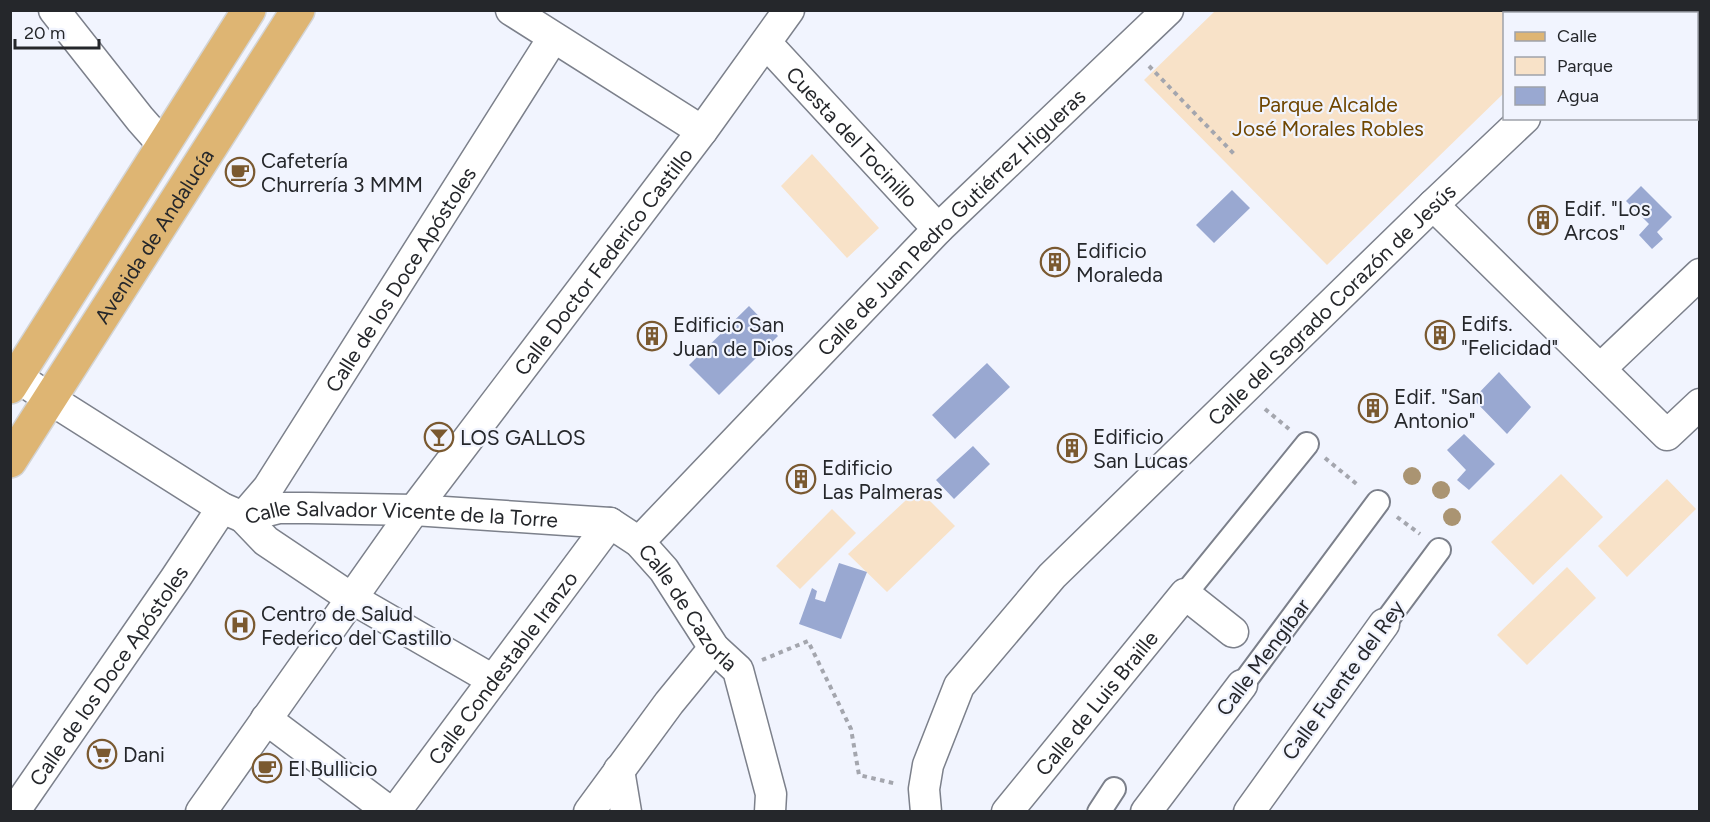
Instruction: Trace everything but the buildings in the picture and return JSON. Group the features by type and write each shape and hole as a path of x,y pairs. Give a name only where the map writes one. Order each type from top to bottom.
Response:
{"main road":[{"name":"Avenida de Andalucía","path":"13,378 249,10"},
{"name":"Avenida de Andalucía","path":"10,461 298,10"}],"street":[{"path":"54,10 163,145"},
{"path":"511,10 702,131"},
{"name":"Calle Doctor Federico Castillo","path":"201,812 414,510 702,131 789,10"},
{"name":"Calle de Juan Pedro Gutiérrez Higueras","path":"639,542 938,229 1168,10"},
{"name":"Calle de los Doce Apóstoles","path":"14,812 175,579 232,513 268,488 553,38"},
{"name":"Cuesta del Tocinillo","path":"766,44 938,229"},
{"name":"Calle del Sagrado Corazón de Jesús","path":"925,800 928,765 959,686 1052,576 1523,120"},
{"path":"1433,205 1667,435 1700,404"},
{"path":"1600,369 1700,274"},
{"name":"Calle Salvador Vicente de la Torre","path":"13,378 232,513 279,508 414,510 610,523"},
{"name":"Calle de Luis Braille","path":"1007,812 1307,444"},
{"name":"Calle Mengíbar","path":"1146,812 1378,502"},
{"path":"232,513 266,541 351,598 493,680"},
{"name":"Calle de Cazorla","path":"610,523 639,542 664,570 714,648 738,670 771,794 770,812"},
{"name":"Calle Condestable Iranzo","path":"393,812 610,523"},
{"name":"Calle Fuente del Rey","path":"1248,812 1439,550"},
{"path":"1185,594 1233,632"},
{"path":"589,812 669,703 714,648"},
{"path":"266,719 393,812"},
{"path":"619,770 626,812"},
{"path":"1099,812 1114,789"}],"path":[{"path":"1149,66 1236,156"},
{"path":"1259,404 1307,444"},
{"path":"738,670 808,641 851,729 859,775 925,800"}],"green space":[{"name":"Parque Alcalde José Morales Robles","path":"1215,10 1590,11 1503,12 1503,94 1327,265 1144,80"},
{"path":"812,154 879,228 847,258 781,186"},
{"path":"1561,474 1603,517 1533,585 1491,542"},
{"path":"1667,479 1696,509 1627,577 1598,546"},
{"path":"918,489 955,526 887,592 848,554"},
{"path":"832,509 856,533 800,589 776,566"},
{"path":"1567,567 1596,598 1527,665 1497,635"}],"water":[{"path":"1641,186 1672,217 1657,232 1663,239 1652,249 1639,235 1649,224 1626,201"},
{"path":"1232,190 1250,208 1214,243 1196,225"},
{"path":"749,306 778,336 719,395 689,365"},
{"path":"987,363 1010,387 955,439 932,415"},
{"path":"1499,372 1531,407 1507,434 1473,399"},
{"path":"1464,434 1495,464 1469,490 1457,480 1466,470 1447,450"},
{"path":"973,446 990,464 954,499 936,480"},
{"path":"839,563 867,572 841,639 799,624 812,588 817,591 815,599 825,602"}],"place":[{"name":"Cafetería Churrería 3 MMM","path":"240,172"},
{"name":"Edif. \"Los Arcos\"","path":"1543,220"},
{"name":"Edificio Moraleda","path":"1055,262"},
{"name":"Edifs. \"Felicidad\"","path":"1440,335"},
{"name":"Edificio San Juan de Dios","path":"652,336"},
{"name":"Edif. \"San Antonio\"","path":"1373,408"},
{"name":"LOS GALLOS","path":"439,437"},
{"name":"Edificio San Lucas","path":"1072,448"},
{"name":"Edificio Las Palmeras","path":"801,479"},
{"name":"Centro de Salud Federico del Castillo","path":"240,625"},
{"name":"Dani","path":"102,754"},
{"name":"El Bullicio","path":"267,768"}]}
